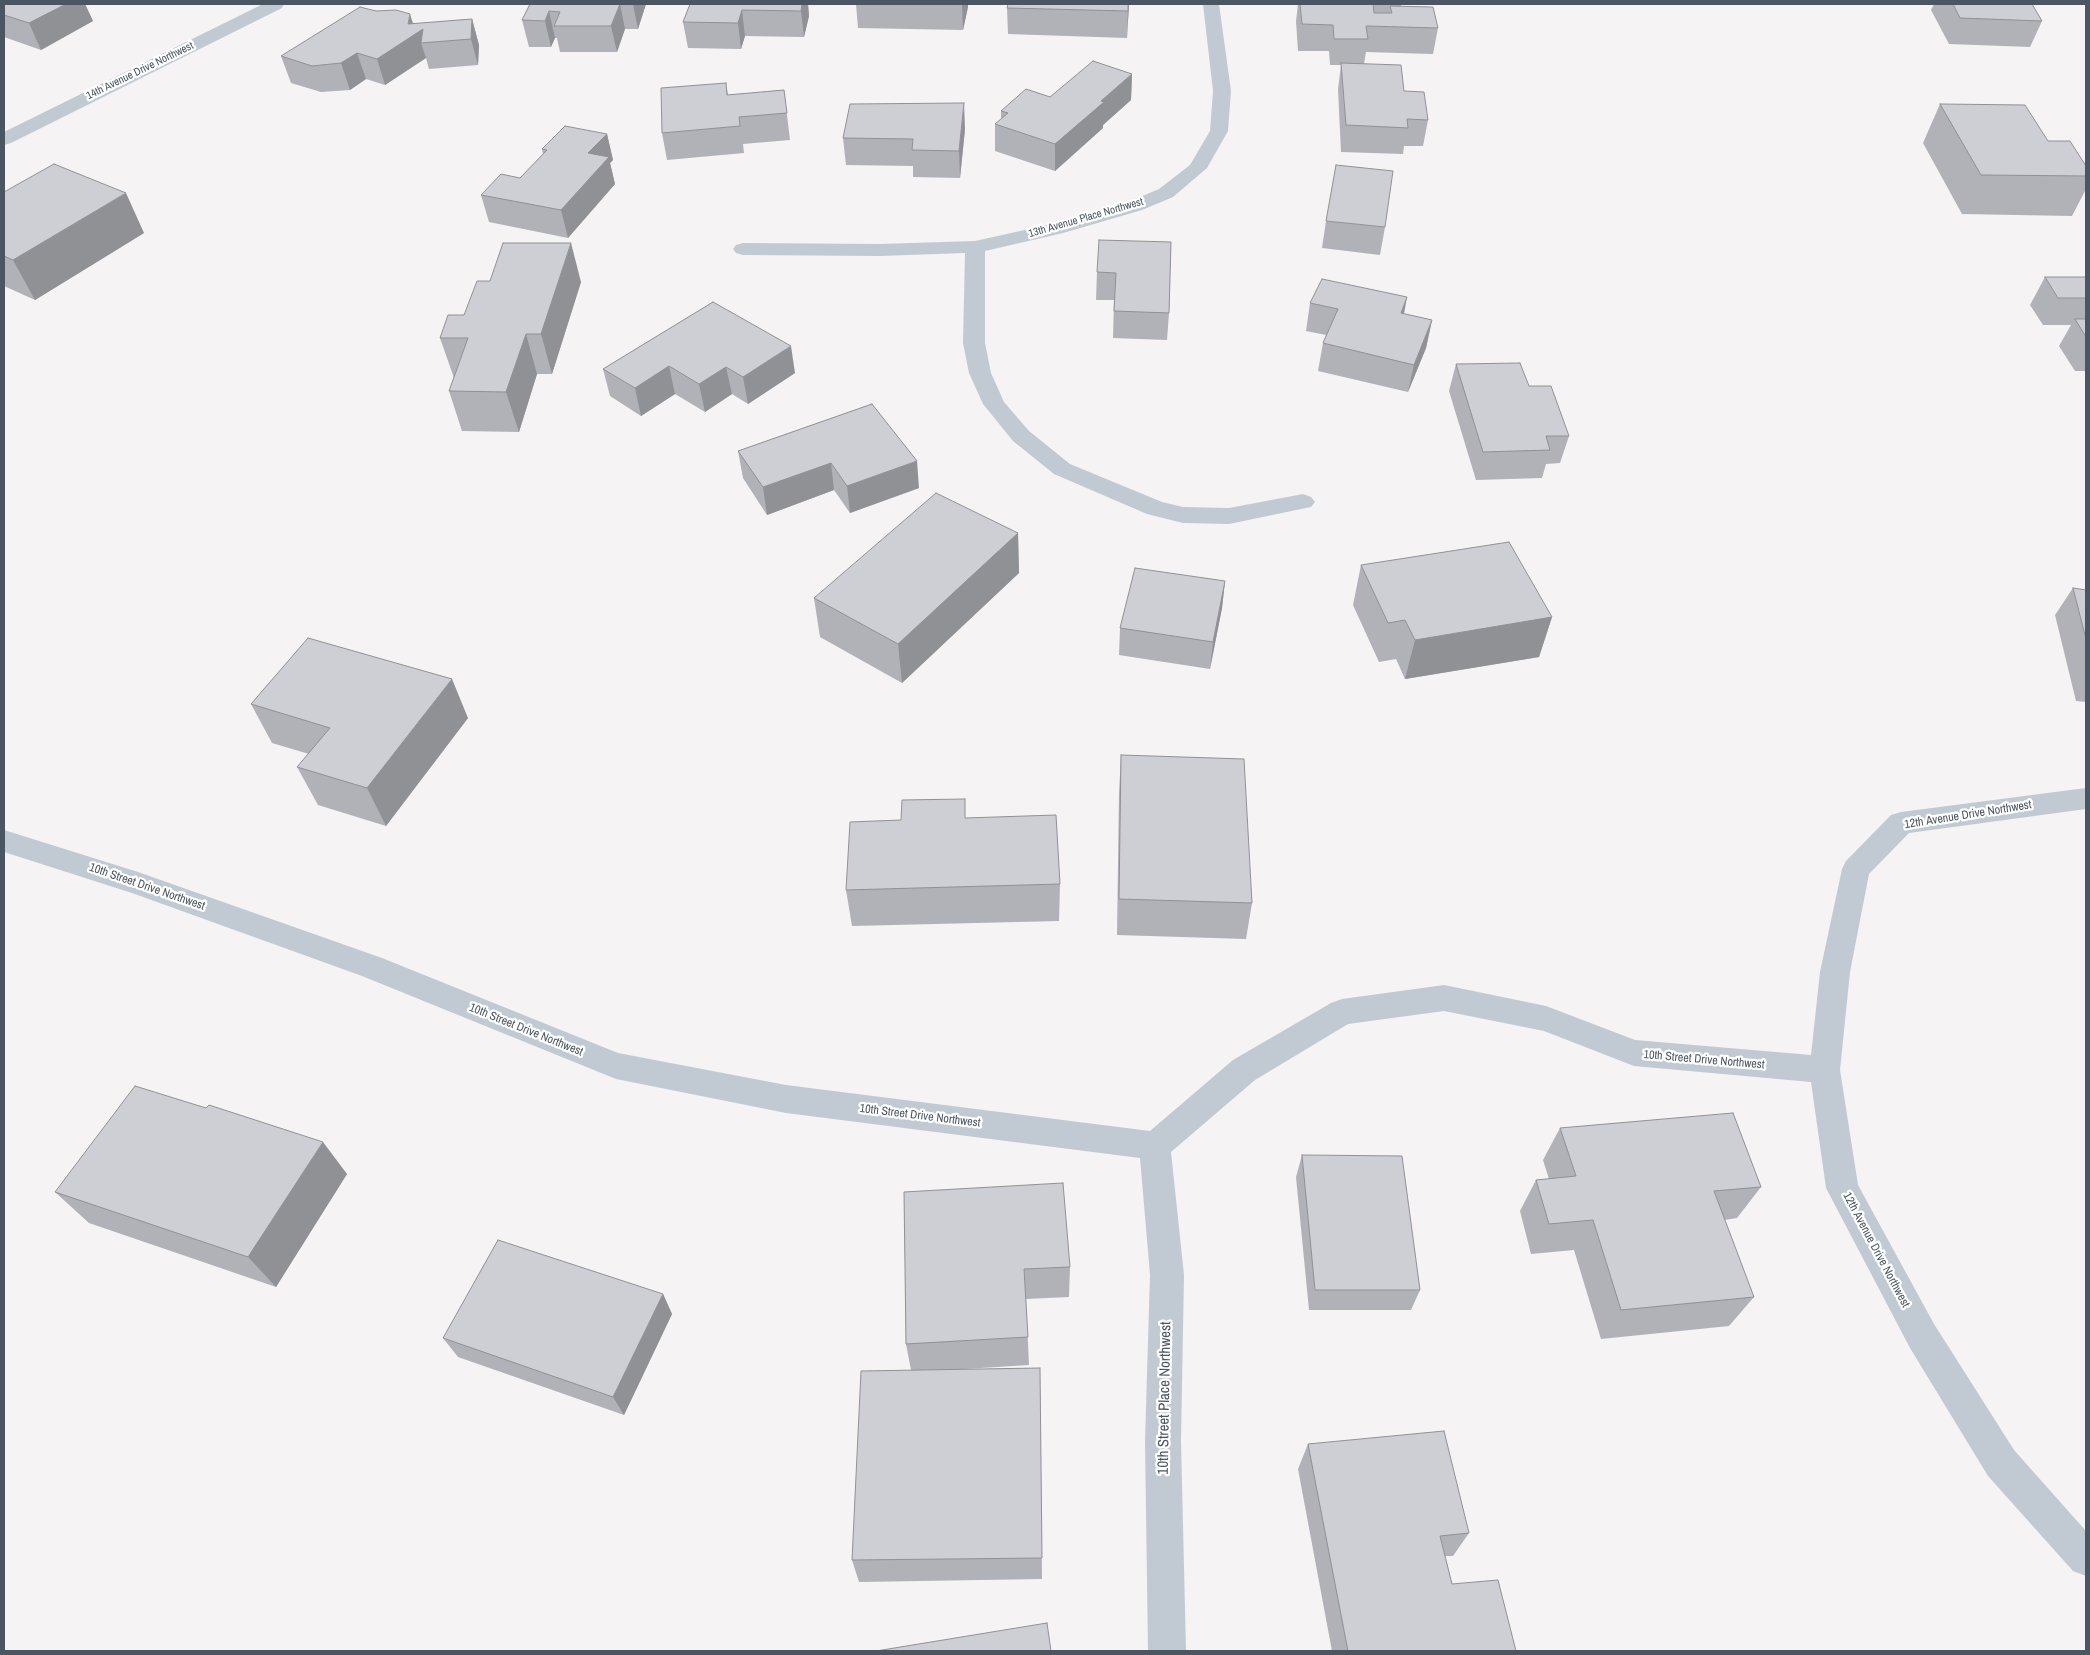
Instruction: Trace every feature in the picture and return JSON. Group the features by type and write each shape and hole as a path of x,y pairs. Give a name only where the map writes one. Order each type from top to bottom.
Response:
{"street":[{"name":"14th Avenue Drive Northwest","path":"4,139 276,4"},
{"name":"13th Avenue Place Northwest","path":"744,249 880,250 975,247 1056,228 1135,206 1166,193 1198,168 1219,131 1222,91 1211,4"},
{"path":"975,247 974,342 980,372 994,404 1021,436 1062,468 1155,508 1183,515 1229,516 1303,502"},
{"name":"12th Avenue Drive Northwest","path":"2086,798 1901,823 1856,869 1835,972 1825,1070 1842,1188 1922,1336 2001,1463 2086,1558"},
{"name":"10th Street Drive Northwest","path":"4,841 138,883 372,967 616,1066 786,1099 1155,1146 1244,1070 1342,1012 1444,998 1546,1019 1634,1053 1825,1070"},
{"name":"10th Street Place Northwest","path":"1155,1146 1167,1275 1164,1441 1167,1651"}],"building":[{"path":"4,4 66,4 29,23 4,15"},
{"path":"530,4 620,4 611,26 554,26 560,12 549,11 545,21 522,20"},
{"path":"690,4 802,4 801,11 742,10 738,23 683,22"},
{"path":"1008,4 1128,4 1128,11 1007,8"},
{"path":"1300,4 1373,4 1374,13 1392,13 1390,6 1433,7 1438,28 1366,26 1368,39 1334,39 1333,25 1302,24"},
{"path":"1953,4 2032,4 2042,21 1960,18"},
{"path":"360,7 376,11 396,10 410,14 408,24 472,19 471,39 421,43 423,29 377,59 357,53 341,63 312,66 281,56"},
{"path":"1093,61 1132,74 1101,101 1104,102 1055,144 995,124 1008,113 1001,111 1026,89 1050,97"},
{"path":"1341,63 1401,65 1404,91 1424,92 1428,120 1407,119 1408,128 1346,125"},
{"path":"726,83 727,95 784,90 787,113 739,117 740,126 662,133 661,88"},
{"path":"964,103 959,151 912,150 913,139 843,138 850,104"},
{"path":"1940,104 2025,105 2048,141 2070,141 2086,166 2086,176 1981,175"},
{"path":"565,126 607,134 588,153 609,157 561,210 481,195 501,174 520,178 547,150 542,149"},
{"path":"54,164 126,193 13,260 4,256 4,192"},
{"path":"1336,165 1393,171 1385,227 1326,221"},
{"path":"1099,240 1171,242 1169,313 1114,311 1116,273 1097,272"},
{"path":"503,243 571,243 541,334 526,334 506,392 449,391 468,338 440,338 448,315 464,315 477,281 490,281"},
{"path":"2045,277 2086,277 2086,298 2058,298"},
{"path":"1322,279 1407,297 1401,313 1432,320 1414,365 1323,343 1338,309 1310,303"},
{"path":"713,302 791,346 743,377 726,367 699,384 669,366 635,388 603,369"},
{"path":"2075,319 2086,319 2086,337"},
{"path":"1520,363 1529,386 1551,386 1569,436 1546,436 1550,450 1483,452 1456,364"},
{"path":"872,404 917,461 847,486 831,463 763,487 738,451"},
{"path":"936,493 1018,533 898,644 814,598"},
{"path":"1509,542 1552,617 1415,640 1405,620 1388,623 1361,565"},
{"path":"1135,568 1225,581 1213,642 1120,628"},
{"path":"2073,588 2086,590 2086,639"},
{"path":"308,638 452,679 367,788 297,767 330,728 251,704"},
{"path":"1121,755 1244,759 1252,903 1119,899"},
{"path":"965,799 965,818 1056,815 1060,884 846,890 850,822 901,820 902,800"},
{"path":"135,1086 206,1108 209,1105 323,1142 248,1257 55,1192"},
{"path":"1733,1113 1761,1187 1714,1191 1754,1297 1621,1310 1593,1220 1549,1224 1536,1180 1576,1176 1560,1128"},
{"path":"1302,1155 1402,1156 1420,1290 1315,1290"},
{"path":"1063,1183 1070,1267 1024,1269 1028,1337 906,1344 904,1192"},
{"path":"498,1240 663,1294 613,1397 443,1338"},
{"path":"1040,1368 1042,1558 852,1560 861,1371"},
{"path":"1444,1431 1469,1533 1440,1536 1452,1584 1498,1580 1516,1651 1348,1651 1308,1444"},
{"path":"1047,1623 1051,1651 876,1651"}]}
